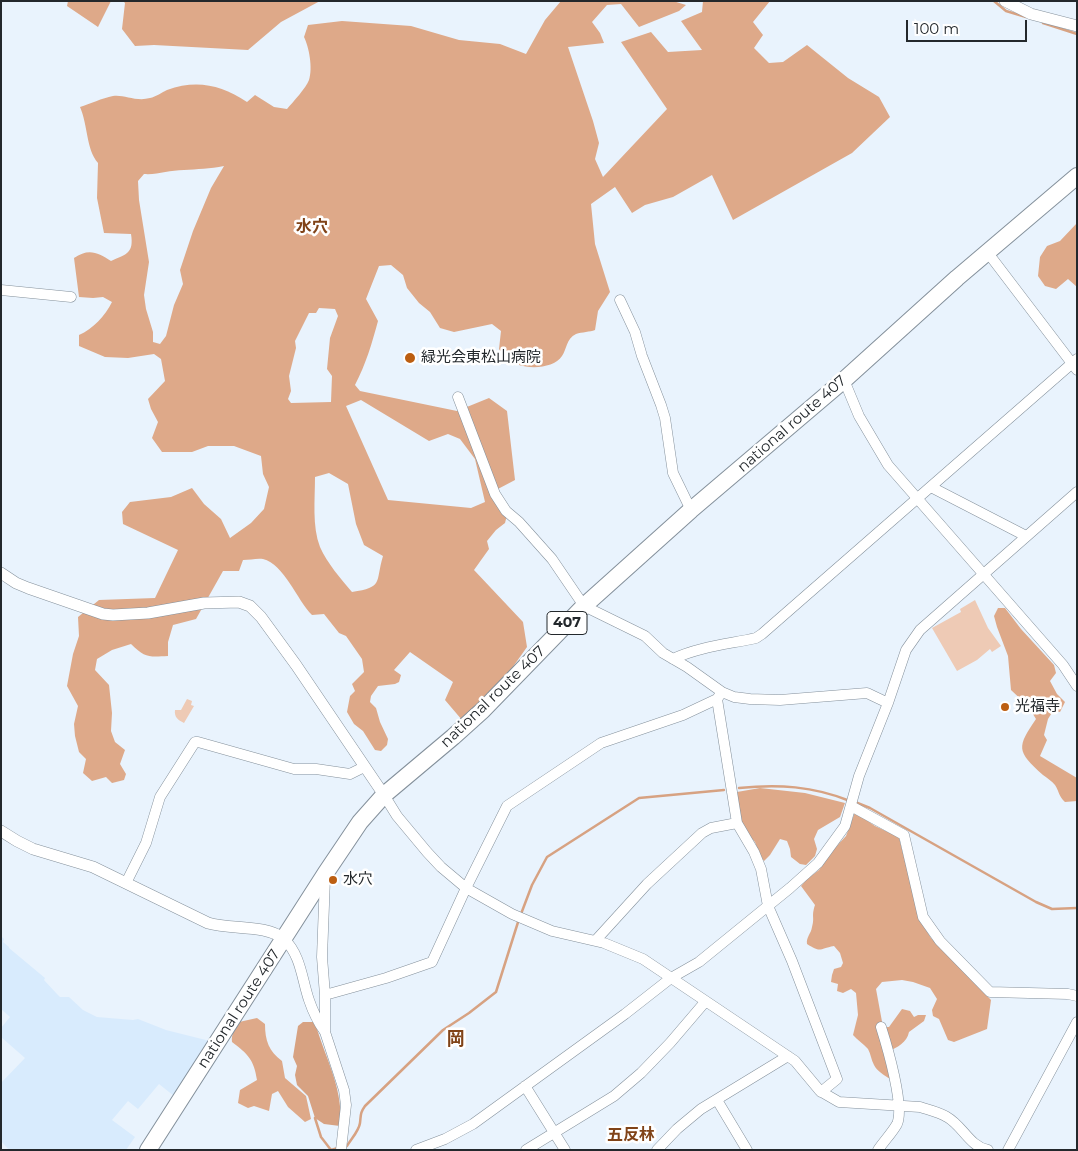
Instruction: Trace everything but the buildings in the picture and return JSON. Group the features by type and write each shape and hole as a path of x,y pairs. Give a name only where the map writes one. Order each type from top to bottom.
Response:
{"highway":[{"name":"national route 407","path":"148,1150 325,874 360,822 384,794 454,737 483,710 584,606 691,510 844,380 1077,176"}],"street":[{"path":"1005,1 1031,14 1077,26"},
{"path":"673,659 680,655 756,638 1075,364 988,253"},
{"path":"1,290 71,297"},
{"path":"620,300 635,332 661,405 665,418 673,473 691,510"},
{"path":"844,380 874,444 888,465 1063,665 1077,686"},
{"path":"458,397 495,494 506,510 552,559 584,606 644,636 663,653 687,666 719,696 737,823 754,852 761,869 768,906 792,961 837,1079 821,1092"},
{"path":"931,487 1026,536"},
{"path":"416,1150 445,1139 465,1128 671,978 699,962 818,863 845,826 859,776 888,703 906,650 920,630 1077,492"},
{"path":"1,573 28,588 103,614 148,613 204,603 240,602 250,606 261,617 296,665 398,816 427,852 466,888 512,914 541,927 596,940 637,956 795,1061 821,1092 839,1102 920,1107 948,1117 960,1126 976,1145 988,1150"},
{"path":"325,995 386,978 432,962 507,806 601,743 683,715 719,696 780,700 867,693 888,703"},
{"path":"126,884 146,844 160,797 195,742 294,769 316,769 350,774 364,767"},
{"path":"851,806 904,835 923,917 940,941 990,992 1068,994 1077,996"},
{"path":"596,940 647,884 702,833 711,828 737,823"},
{"path":"1,831 33,849 93,867 208,923 270,931 279,934 290,945 297,957 311,1007 325,1032 344,1090 346,1105 341,1150"},
{"path":"325,874 322,958 325,1032"},
{"path":"526,1150 614,1096 641,1073 670,1044 705,1002"},
{"path":"1008,1150 1077,1022"},
{"path":"878,1150 897,1123 899,1114 892,1065 881,1027"},
{"path":"658,1150 677,1129 701,1109 788,1056"},
{"path":"525,1086 565,1150"},
{"path":"717,1100 747,1150"}],"shaded area":[{"path":"68,1 111,1 98,27 67,6"},
{"path":"123,1 320,1 281,22 248,50 154,45 135,46 122,29 125,3"},
{"path":"561,1 673,1 686,5 679,11 639,27 621,4 607,5 592,22 604,43 568,47 599,143 595,159 603,177 667,109 621,42 651,32 668,52 702,50 681,21 702,12 703,1 770,1 753,22 763,35 754,48 769,63 783,62 807,45 848,78 879,97 890,117 852,153 733,220 712,175 673,197 645,205 632,213 615,187 591,204 595,244 610,292 598,311 595,330 578,333 573,336 568,341 562,356 551,364 526,367 511,362 499,349 501,331 492,324 454,332 440,328 430,312 419,303 407,288 403,275 391,265 379,266 366,299 378,321 366,361 355,385 360,391 457,411 489,398 507,411 515,480 496,490 507,515 505,523 487,541 489,549 474,570 523,622 527,647 510,671 462,720 445,700 453,682 410,652 394,670 401,675 399,682 378,686 371,696 370,702 376,708 388,739 387,745 381,751 375,750 363,731 354,724 347,712 350,696 355,691 352,684 364,672 362,659 346,636 339,633 324,614 312,615 284,575 271,562 263,559 243,560 239,571 223,571 196,619 173,625 168,642 168,656 148,656 131,644 112,650 97,659 95,670 109,685 112,713 111,731 115,742 125,750 120,764 126,774 124,780 112,783 106,777 92,781 83,773 86,759 79,752 74,724 78,706 67,686 73,654 79,636 78,617 99,600 155,598 178,550 123,524 122,512 130,502 171,497 192,488 204,504 221,519 230,538 251,523 264,509 269,487 263,474 261,456 234,446 208,446 192,452 162,452 152,438 158,422 148,399 165,381 161,359 154,354 128,358 105,357 79,346 79,335 98,322 112,302 103,297 79,297 74,258 84,253 93,252 111,261 128,252 132,240 131,234 104,233 97,198 98,163 91,151 80,107 113,96 145,99 167,90 199,84 228,91 247,102 255,95 274,107 287,109 309,80 311,70 310,58 304,37 308,25 342,21 411,26 459,40 500,44 526,54 545,20","holes":["224,166 211,188 193,231 180,270 183,284 174,305 166,336 160,344 153,342 153,332 144,295 149,262 139,200 138,181 144,174","319,308 335,309 338,316 330,338 327,369 332,376 331,402 291,403 288,399 291,391 289,376 296,348 295,341 309,313 316,313","361,400 429,441 448,434 460,439 475,459 485,502 471,508 388,500 346,406","329,473 348,484 356,524 364,545 383,556 378,578 374,586 352,592 330,565 323,553 317,539 315,522 315,477"]},
{"path":"1077,223 1077,287 1068,279 1056,289 1045,286 1038,276 1040,257 1047,246 1060,241"},
{"path":"975,600 988,628 1001,646 992,652 990,649 977,660 957,671 932,628 961,612 960,609"},
{"path":"998,608 1005,608 1021,629 1054,665 1056,673 1050,681 1057,694 1065,702 1060,712 1053,711 1048,719 1044,735 1047,740 1040,756 1077,778 1077,801 1065,802 1054,784 1034,767 1024,754 1022,748 1025,736 1036,719 1028,706 1011,690 1008,656 994,616"},
{"path":"187,699 192,701 191,705 194,706 184,723 177,718 175,710 181,710"},
{"path":"760,788 805,793 845,803 840,817 818,830 814,839 817,849 815,856 806,865 800,864 791,857 787,841 780,839 764,861 760,856 755,842 746,832 740,820 737,792"},
{"path":"855,812 875,826 899,837 919,918 931,938 991,1000 987,1029 954,1042 948,1040 939,1019 933,1016 932,1010 937,999 930,988 902,980 882,982 876,989 883,1027 889,1027 902,1009 910,1011 914,1017 926,1015 924,1021 909,1032 904,1042 888,1052 890,1079 877,1069 868,1049 853,1035 858,1015 856,993 851,989 843,993 837,991 838,984 831,982 834,969 841,967 843,963 840,953 834,946 815,949 807,944 813,924 815,905 801,886 819,870 846,836"},
{"path":"1,936 4,939 3,942 45,978 44,980 60,997 69,997 83,1010 97,1017 138,1019 166,1030 210,1041 174,1096 159,1084 138,1109 128,1101 112,1120 135,1137 126,1150 9,1150 1,1141 1,1083 25,1058 1,1037 1,1028 10,1017 1,1009"},
{"path":"257,1018 265,1024 269,1045 282,1061 285,1078 306,1096 311,1119 305,1122 288,1107 278,1091 272,1094 269,1111 254,1106 248,1108 238,1103 240,1090 257,1080 252,1062 232,1042 232,1036 239,1022"},
{"path":"303,1022 313,1022 330,1065 340,1101 340,1126 324,1124 315,1118 308,1096 297,1085 295,1075 297,1066 293,1057 298,1026"}],"waterway":[{"path":"994,1 1006,11 1026,17"},
{"path":"1043,23 1077,34"},
{"path":"739,788 795,787 823,792 850,801"},
{"path":"521,914 532,885 547,857 639,798 724,790"},
{"path":"855,802 870,808 1036,902 1052,909 1077,908"},
{"path":"344,1147 347,1146 358,1129 361,1112 365,1106 443,1030 496,992 519,919"},
{"path":"315,1118 321,1137 331,1150 338,1148"}],"place":[{"name":"緑光会東松山病院","path":"410,358"},
{"name":"光福寺","path":"1005,707"},
{"name":"水穴","path":"333,880"}],"district":[{"name":"水穴","path":"312,227"},
{"name":"岡","path":"456,1040"},
{"name":"五反林","path":"631,1135"}]}
